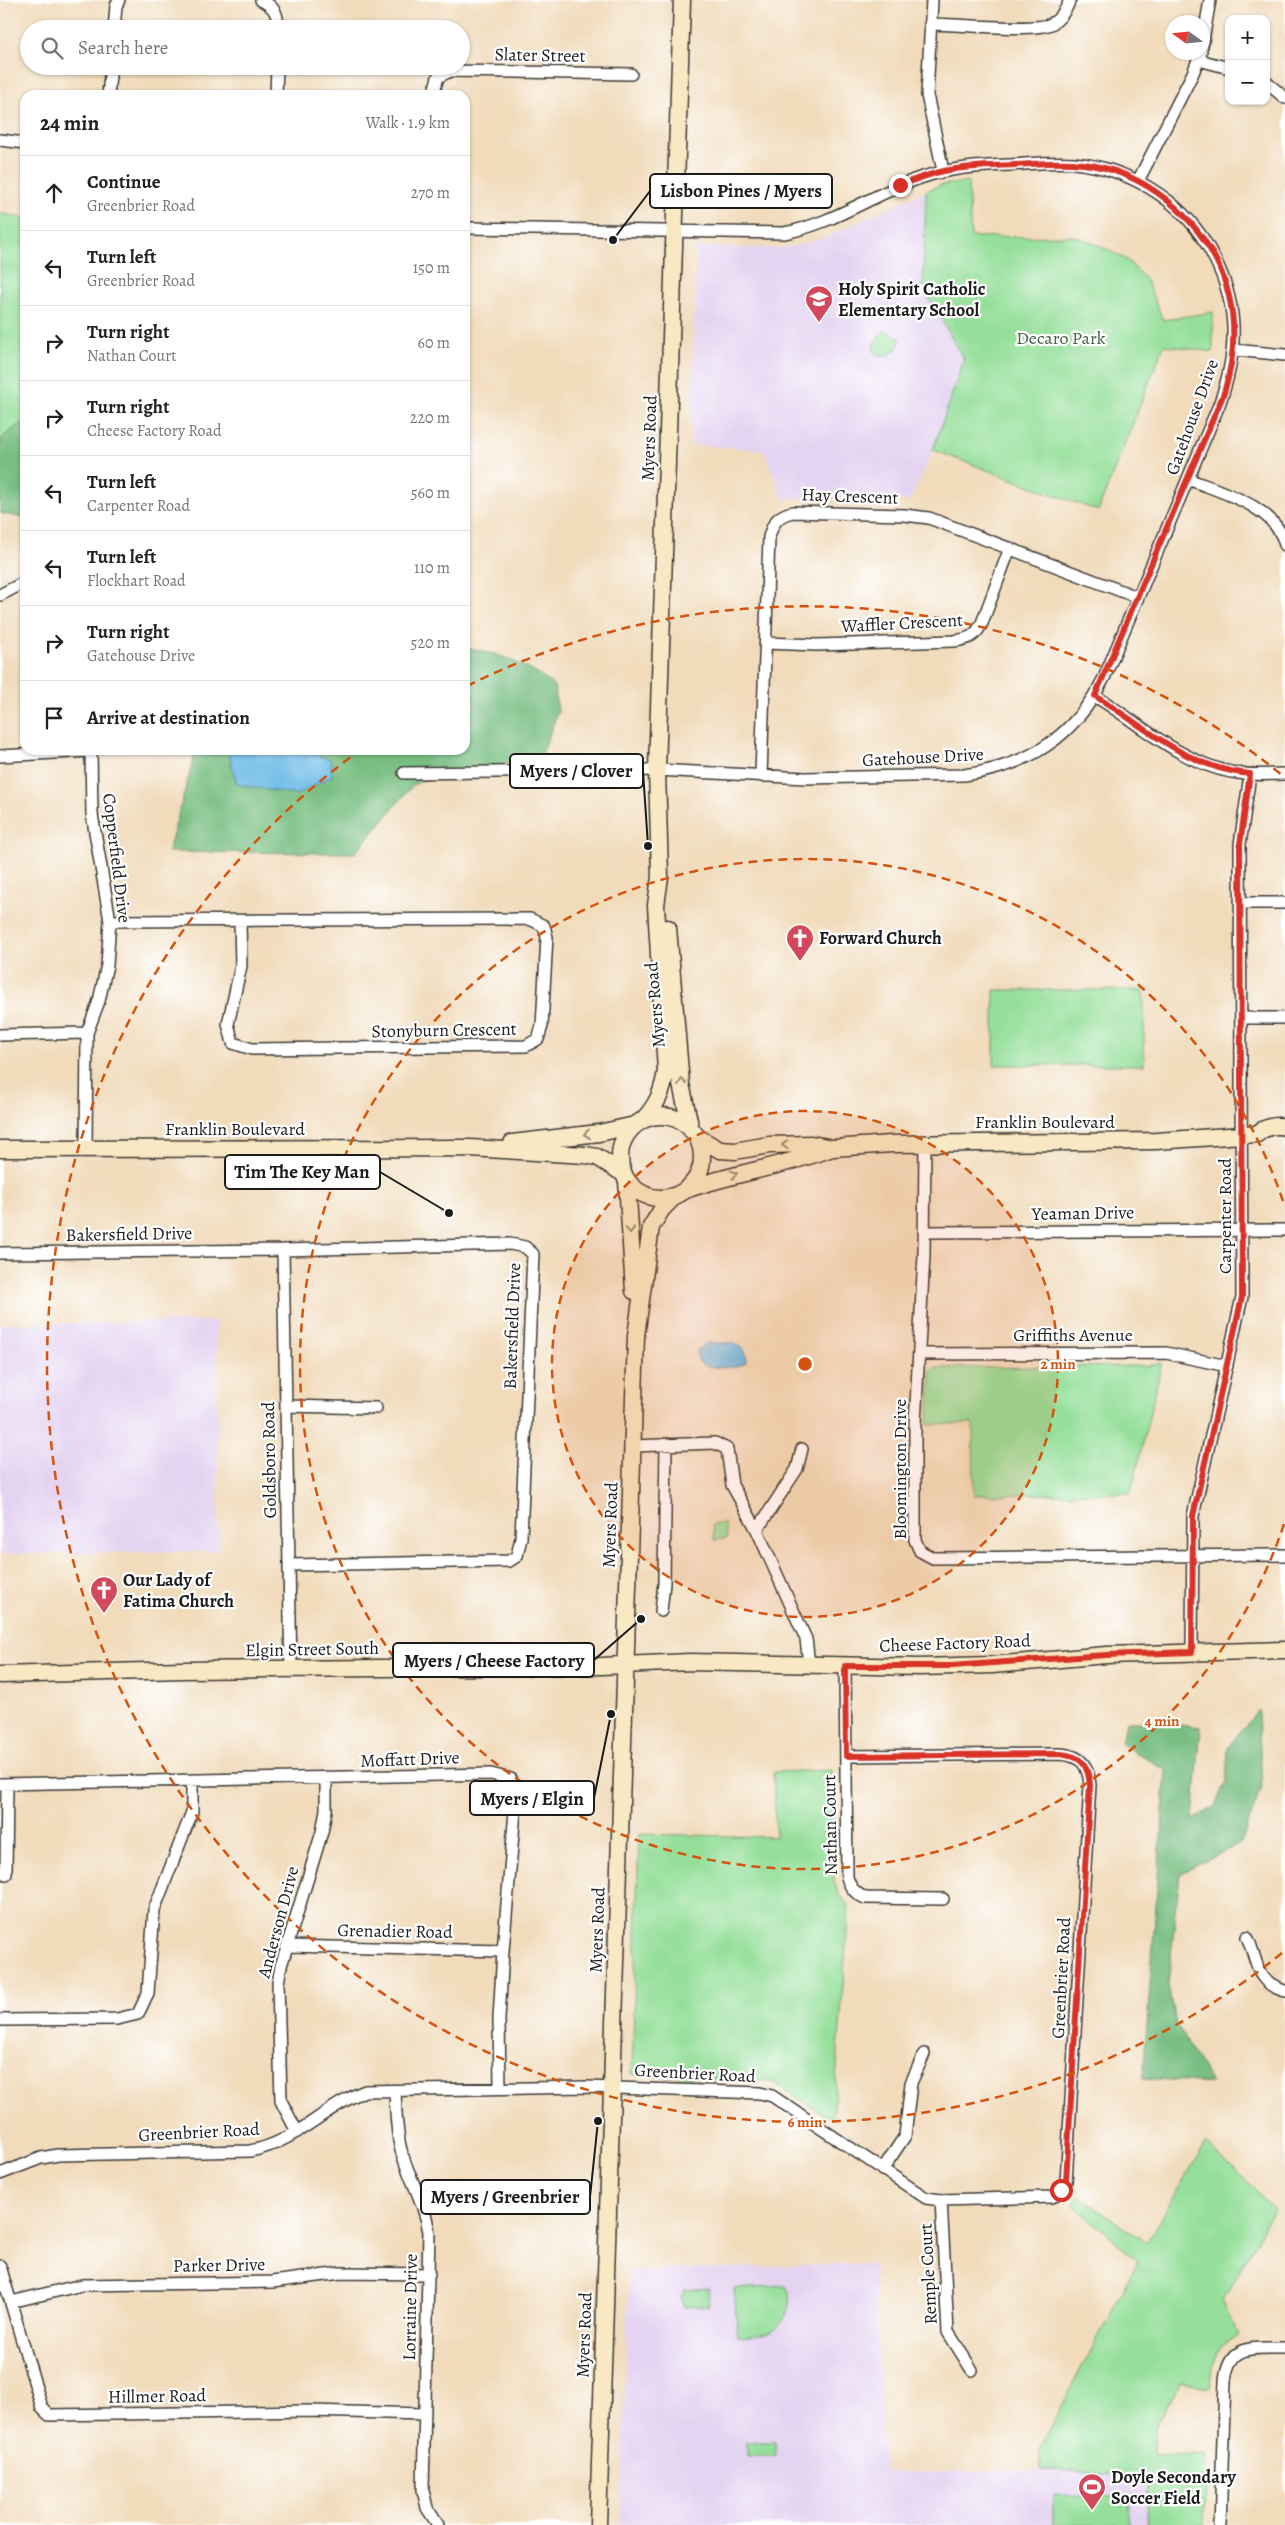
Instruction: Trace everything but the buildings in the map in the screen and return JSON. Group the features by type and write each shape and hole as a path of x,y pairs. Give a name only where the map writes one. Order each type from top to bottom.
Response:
{"main road":[{"name":"Myers Road","path":"639,1123 654,1108 662,1092 666,1071 656,905 660,877 657,770 676,232 682,0"},
{"name":"Myers Road","path":"660,877 666,904 682,1084 694,1133"},
{"path":"656,1116 669,1117 681,1122 694,1133 701,1150 701,1164 696,1178 682,1192 666,1198 649,1196 635,1189 626,1178 620,1161 621,1148 626,1135 639,1123 656,1116"},
{"name":"Franklin Boulevard","path":"470,1148 599,1133 639,1123"},
{"name":"Franklin Boulevard","path":"1249,1135 1261,1129 1282,1125 1285,1127"},
{"name":"Franklin Boulevard","path":"694,1133 720,1150 811,1144 833,1148 925,1143 1156,1141 1249,1135 1264,1140 1285,1135"},
{"name":"Franklin Boulevard","path":"0,1149 86,1147 470,1148 596,1157 626,1178"},
{"name":"Franklin Boulevard","path":"682,1192 726,1176 812,1156 833,1148"},
{"name":"Myers Road","path":"598,2525 636,1336 626,1178"},
{"name":"Myers Road","path":"636,1336 651,1227 662,1209 682,1192"},
{"name":"Cheese Factory Road","path":"625,1665 690,1662 845,1666 960,1666 1106,1655 1285,1650"},
{"name":"Elgin Street South","path":"0,1675 625,1665"}],"street":[{"path":"115,20 116,6 119,0"},
{"path":"261,0 270,5 278,15 278,20"},
{"path":"932,0 927,95 942,171"},
{"path":"930,24 1039,27 1058,20 1065,12 1070,0"},
{"path":"1207,15 1210,0"},
{"path":"1138,181 1198,60"},
{"path":"1210,60 1225,66"},
{"name":"Slater Street","path":"470,71 631,74"},
{"path":"109,90 111,75"},
{"path":"276,90 277,75"},
{"name":"Slater Street","path":"434,90 438,78 443,75"},
{"path":"1270,85 1285,98"},
{"path":"0,140 20,142"},
{"name":"Gatehouse Drive","path":"404,773 657,770 837,778 964,775 990,772 1036,754 1058,738 1078,718 1095,696 1224,393 1234,350 1230,299 1226,284 1210,250 1197,229 1177,208 1138,181 1097,166 1073,163 976,166 942,171 900,185 825,222 792,232 767,234 470,228"},
{"path":"1234,350 1285,355"},
{"path":"1188,479 1258,509 1278,530 1285,545"},
{"name":"Hay Crescent","path":"761,776 769,537 774,523 785,514 793,512 920,516 1137,597"},
{"name":"Waffler Crescent","path":"766,643 817,646 954,641 970,638 977,633 982,623 1010,548"},
{"path":"0,594 20,584"},
{"path":"1095,696 1185,756 1219,770 1250,774 1285,774"},
{"path":"0,756 20,755"},
{"name":"Copperfield Drive","path":"86,1147 87,1033 99,1001 108,965 110,921 92,814 91,755"},
{"name":"Carpenter Road","path":"1192,1652 1193,1516 1242,1297 1243,1229 1249,1135 1242,1018 1240,844 1250,774"},
{"path":"1241,903 1285,903"},
{"name":"Stonyburn Crescent","path":"110,921 530,919 544,926 546,938 542,1026 538,1039 526,1046 477,1047 252,1049 233,1043 228,1024 241,966 240,921"},
{"path":"1242,1018 1285,1018"},
{"path":"0,1035 87,1033"},
{"name":"Bloomington Drive","path":"925,1143 924,1232 915,1424 915,1540 920,1551 933,1558 1285,1555"},
{"name":"Yeaman Drive","path":"924,1232 1285,1230"},
{"name":"Bakersfield Drive","path":"0,1253 283,1250 510,1244 525,1247 533,1254 521,1538 517,1556 509,1561 289,1565"},
{"name":"Goldsboro Road","path":"283,1250 291,1670"},
{"name":"Griffiths Avenue","path":"918,1354 1166,1353 1227,1366"},
{"path":"286,1406 376,1408"},
{"path":"632,1446 716,1443 727,1450 732,1485 757,1530 806,1639 809,1664"},
{"path":"660,1612 664,1583 666,1444"},
{"path":"757,1530 797,1469 802,1449"},
{"name":"Nathan Court","path":"845,1666 846,1877 858,1895 865,1898 943,1898"},
{"name":"Greenbrier Road","path":"0,2174 41,2158 58,2155 250,2151 280,2143 349,2098 366,2092 500,2087 612,2088 766,2094 779,2100 917,2194 941,2200 1046,2199 1057,2194 1064,2186 1089,1774 1082,1760 1061,1754 846,1756"},
{"name":"Moffatt Drive","path":"3,1784 192,1782 491,1774 511,1779 516,1799 499,2019 500,2087"},
{"name":"Anderson Drive","path":"297,2132 284,2109 279,2089 278,1983 287,1946 322,1832 326,1810 326,1779"},
{"path":"0,2020 117,2019 138,2014 148,1993 154,1910 192,1812 192,1782"},
{"path":"3,1784 6,1874"},
{"path":"1247,1937 1254,1952 1261,1977 1275,1988 1285,1991"},
{"name":"Grenadier Road","path":"287,1946 503,1951"},
{"path":"882,2170 906,2136 910,2084 924,2054"},
{"name":"Lorraine Drive","path":"395,2091 398,2134 402,2152 426,2213 429,2232 423,2490 426,2508 438,2525"},
{"name":"Remple Court","path":"941,2200 948,2332 972,2370"},
{"name":"Hillmer Road","path":"0,2266 42,2408 49,2416 309,2411 425,2414"},
{"name":"Parker Drive","path":"11,2302 82,2285 272,2282 341,2273 429,2274"},
{"path":"1220,2525 1226,2381 1229,2362 1236,2353 1246,2349 1285,2348"}],"shaded area":[{"name":"Holy Spirit Catholic Elementary School","path":"926,191 923,288 964,359 933,450 910,501 797,498 783,500 764,450 691,445 696,247 776,248 795,246 826,237"},
{"path":"216,1321 219,1551 0,1554 0,1324"},
{"path":"874,2263 884,2473 1039,2470 1148,2477 1147,2525 620,2525 629,2271"}],"green space":[{"name":"Decaro Park","path":"968,182 971,237 1075,236 1103,247 1127,260 1146,280 1163,320 1213,312 1213,352 1164,345 1098,511 933,450 964,359 923,288 926,191 940,185"},
{"path":"0,213 20,218 20,517 0,513"},
{"path":"885,330 900,338 896,349 886,356 876,354 873,348 875,342"},
{"path":"20,424 20,517 0,513 0,448 3,437"},
{"path":"470,649 501,656 534,672 554,686 558,711 541,757 432,776 413,785 355,853 168,852 195,755 229,755 237,784 331,760 317,755 470,755"},
{"path":"994,990 1144,990 1144,1065 994,1065"},
{"path":"1162,1363 1131,1493 974,1495 973,1423 928,1425 931,1370 934,1368 1147,1366"},
{"path":"724,1523 727,1538 714,1540 712,1525"},
{"path":"1258,1710 1262,1787 1241,1843 1180,1874 1168,1984 1175,2023 1212,2083 1143,2078 1166,1770 1122,1744 1126,1721 1201,1727 1193,1820 1214,1807 1226,1782 1228,1747"},
{"path":"832,1770 834,1882 839,1894 849,1905 833,2120 773,2082 632,2074 639,1834 776,1837 773,1772"},
{"path":"1206,2143 1275,2208 1223,2300 1238,2335 1230,2339 1215,2357 1211,2372 1210,2389 1181,2382 1155,2427 1153,2455 1207,2454 1205,2525 1147,2525 1148,2477 1039,2470 1039,2450 1138,2261 1073,2204 1079,2196 1147,2243"},
{"path":"786,2286 790,2296 790,2305 788,2312 779,2325 774,2330 761,2335 738,2336 734,2289"},
{"path":"708,2288 709,2306 684,2307 681,2299 684,2290"},
{"path":"747,2442 776,2442 776,2456 747,2456"},
{"name":"Doyle Secondary Soccer Field","path":"1054,2495 1131,2496 1130,2525 1054,2525"}],"water":[{"path":"229,755 317,755 331,760 332,776 296,795 237,784"},
{"path":"707,1343 732,1343 742,1347 747,1358 745,1363 734,1367 722,1368 710,1367 699,1363 696,1351"}],"place":[{"name":"Lisbon Pines / Myers","path":"613,240"},
{"name":"Holy Spirit Catholic Elementary School","path":"819,323"},
{"name":"Myers / Clover","path":"648,846"},
{"name":"Forward Church","path":"800,962"},
{"name":"Tim The Key Man","path":"449,1213"},
{"name":"Our Lady of Fatima Church","path":"104,1614"},
{"name":"Myers / Cheese Factory","path":"641,1619"},
{"name":"Myers / Elgin","path":"611,1714"},
{"name":"Myers / Greenbrier","path":"598,2121"},
{"name":"Doyle Secondary Soccer Field","path":"1092,2511"}],"route":[{"path":"900,185 942,171 976,166 1073,163 1125,175 1166,198 1197,229 1219,267 1226,284 1233,315 1234,350 1232,366 1220,405 1095,696 1185,756 1219,770 1250,774 1240,844 1244,1247 1242,1297 1193,1516 1192,1652 1106,1655 992,1665 920,1667 845,1666 846,1756 1069,1754 1076,1756 1086,1765 1090,1785 1066,2181 1061,2190"}]}
